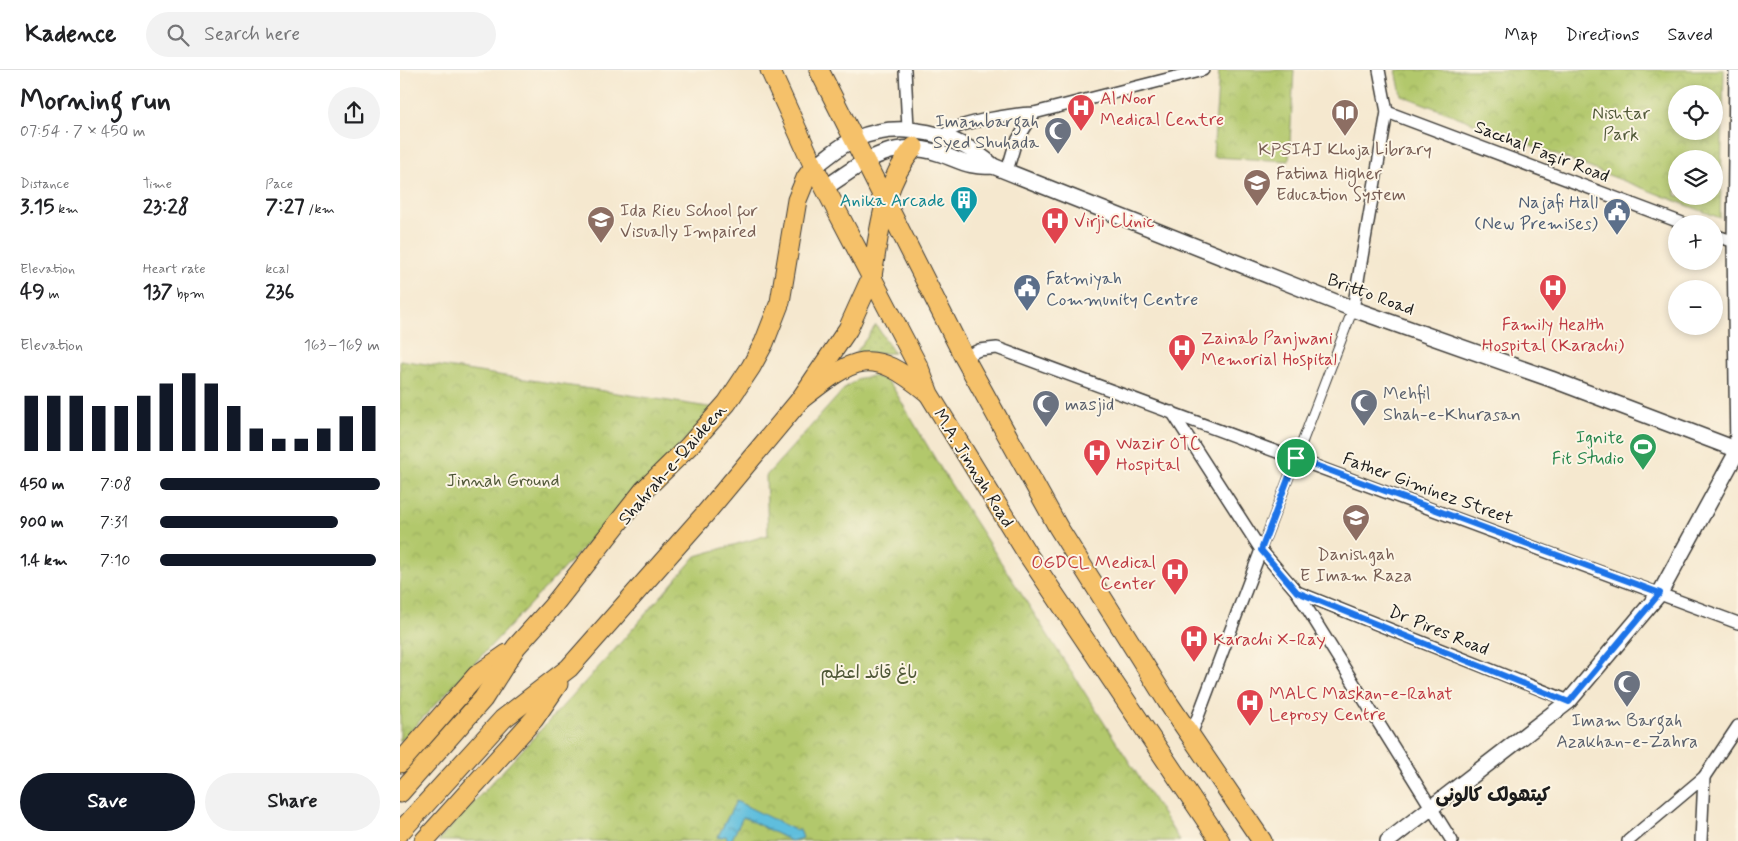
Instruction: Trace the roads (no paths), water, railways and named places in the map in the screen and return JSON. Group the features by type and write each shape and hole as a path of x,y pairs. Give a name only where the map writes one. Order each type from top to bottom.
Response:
{"main road":[{"path":"819,70 964,357 1058,527 1191,735 1262,841"},
{"name":"M.A. Jinnah Road","path":"770,74 814,167 919,368 929,394 1028,555 1220,841"},
{"path":"424,841 534,719 569,668 705,514 800,400 848,329 872,276 886,200 895,173 914,148"},
{"name":"Shahrah-e-Qaideen","path":"400,793 483,699 516,647 552,607 644,490 689,446 727,403 751,367 764,343 780,302 797,200 806,178 814,167"},
{"path":"800,400 830,376 853,364 872,362 894,368 929,394"},
{"path":"400,763 477,676 516,647"},
{"path":"400,832 504,720 569,668"},
{"path":"483,699 504,720"}],"street":[{"path":"906,70 908,128"},
{"path":"937,153 943,137 959,126 1018,113 1034,113 1202,70"},
{"path":"1191,735 1353,308 1387,112 1379,70"},
{"path":"1388,841 1431,810 1569,702 1660,593 1738,450 1736,70"},
{"name":"Sacchal Faqir Road","path":"1387,112 1668,218"},
{"path":"1008,171 1015,144 1034,113"},
{"name":"Britto Road","path":"814,167 854,139 892,128 908,128 943,137 979,154 993,166"},
{"name":"Britto Road","path":"825,188 866,161 896,149 914,148 937,153 974,167 993,166 1353,308 1550,379 1738,450"},
{"path":"1723,238 1737,243"},
{"name":"Father Giminez Street","path":"964,357 979,350 997,348 1738,623"},
{"path":"1172,412 1261,550 1297,592 1452,841"},
{"name":"Dr Pires Road","path":"1297,592 1569,702"},
{"path":"1628,841 1704,777 1738,726"},
{"path":"1700,841 1704,777"}],"water":[{"path":"736,801 795,830 800,829 803,838 791,841 743,817 731,841 728,841 726,836 717,838"}],"place":[{"name":"Al Noor Medical Centre","path":"1081,132"},
{"name":"KPSIAJ Khoja Library","path":"1345,137"},
{"name":"Imambargah Syed Shuhada","path":"1058,155"},
{"name":"Fatima Higher Education System","path":"1257,207"},
{"name":"Anika Arcade","path":"964,224"},
{"name":"Najafi Hall (New Premises)","path":"1617,236"},
{"name":"Ida Rieu School for Visually Impaired","path":"601,244"},
{"name":"Virji Clinic","path":"1055,245"},
{"name":"Fatmiyah Community Centre","path":"1027,312"},
{"name":"Family Health Hospital (Karachi)","path":"1553,312"},
{"name":"Zainab Panjwani Memorial Hospital","path":"1182,372"},
{"name":"Mehfil Shah-e-Khurasan","path":"1364,427"},
{"name":"masjid","path":"1046,428"},
{"name":"Ignite Fit Studio","path":"1643,471"},
{"name":"Wazir OTC Hospital","path":"1097,477"},
{"name":"Danishgah E Imam Raza","path":"1356,542"},
{"name":"OGDCL Medical Center","path":"1175,596"},
{"name":"Karachi X-Ray","path":"1194,663"},
{"name":"Imam Bargah Azakhan-e-Zahra","path":"1627,708"},
{"name":"MALC Maskan-e-Rahat Leprosy Centre","path":"1250,727"}],"district":[{"name":"کیتھولک کالونی","path":"1493,794"}],"park label":[{"name":"Nishtar Park","path":"1621,123"},
{"name":"Jinnah Ground","path":"503,480"},
{"name":"باغ قائد اعظم","path":"869,672"}]}
